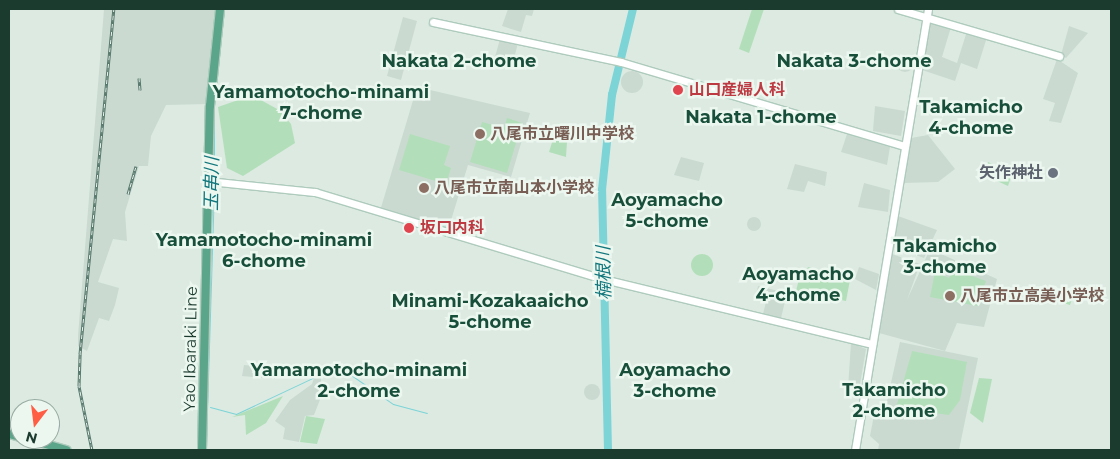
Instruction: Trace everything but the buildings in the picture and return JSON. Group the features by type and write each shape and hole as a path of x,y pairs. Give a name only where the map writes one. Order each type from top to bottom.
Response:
{"main road":[{"name":"Yao Ibaraki Line","path":"202,450 211,182 211,81 220,9"}],"street":[{"path":"898,9 927,13 1059,56"},
{"path":"855,450 927,13"},
{"path":"433,22 619,61 905,146"},
{"path":"211,182 315,192 599,278 872,344"}],"shaded area":[{"path":"104,9 216,9 207,104 166,105 151,136 148,166 139,166 125,212 127,241 113,239 98,282 119,288 115,305 109,321 99,318 87,351 78,346 78,336"},
{"path":"508,9 534,9 532,16 526,15 521,32 502,26"},
{"path":"403,17 417,21 401,80 387,76"},
{"path":"929,21 951,27 942,57 957,63 967,31 987,37 977,69 961,63 955,81 922,70"},
{"path":"1069,26 1088,33 1066,58 1061,55"},
{"path":"500,39 518,43 513,62 495,57"},
{"path":"901,54 909,54 914,59 912,70 901,72 896,67 896,59"},
{"path":"1057,59 1078,73 1061,123 1049,121 1055,103 1043,99"},
{"path":"632,71 642,78 643,82 636,92 632,93 622,86 621,82 628,72"},
{"path":"417,87 530,113 511,177 468,165 448,230 380,211"},
{"path":"875,106 905,111 901,136 873,131"},
{"path":"847,134 890,147 887,165 841,152"},
{"path":"928,135 955,169 938,182 903,183 911,138"},
{"path":"681,157 704,163 699,181 674,175"},
{"path":"795,164 827,172 825,186 808,181 804,192 787,189"},
{"path":"864,183 890,190 888,212 858,207"},
{"path":"898,216 937,230 924,258 893,247"},
{"path":"751,217 757,217 761,224 757,231 751,231 747,227 747,221"},
{"name":"八尾市立高美小学校","path":"930,249 997,279 984,327 957,323 945,351 879,333 892,254 920,264 907,300"},
{"path":"859,267 879,274 876,290 855,279"},
{"path":"758,286 787,293 781,318 763,314 766,302 755,299"},
{"path":"900,342 978,358 959,450 878,450 879,444 870,436 875,410 885,410"},
{"path":"851,343 866,349 859,390 848,388"},
{"path":"244,365 275,368 275,379 242,376"},
{"path":"315,375 321,376 321,397 314,415 305,416 299,442 283,439 285,428 275,421 290,400 312,384"},
{"path":"592,384 600,392 592,400 584,392"}],"green space":[{"path":"752,9 764,9 749,53 739,49"},
{"path":"241,99 259,99 279,110 291,124 295,143 243,176 227,168 218,107"},
{"path":"507,118 522,123 507,173 470,162 482,122 504,128"},
{"path":"558,123 568,127 566,157 549,152"},
{"path":"410,134 450,146 444,165 451,168 446,184 399,170"},
{"path":"988,162 1012,174 1008,186 982,174"},
{"path":"702,254 710,257 713,265 710,273 702,276 694,273 691,265 694,257"},
{"path":"808,267 850,280 846,301 796,291 801,271 806,272"},
{"path":"953,269 986,281 977,306 930,297 935,272 949,278"},
{"path":"1057,288 1074,293 1070,305 1060,302 1062,294"},
{"path":"912,351 967,362 960,400 949,415 896,408"},
{"path":"979,378 992,379 983,423 970,413"},
{"path":"283,396 266,423 246,435 245,415 232,417"},
{"path":"306,416 325,419 317,444 300,442"}],"waterway":[{"name":"玉串川","path":"218,63 224,9"},
{"name":"楠根川","path":"608,450 602,190 612,95 633,9"},
{"name":"玉串川","path":"214,111 214,180"},
{"name":"玉串川","path":"206,442 214,184"},
{"path":"210,407 236,414 338,366 393,404 427,413"}],"railway":[{"path":"92,450 79,386 80,354 114,9"},
{"path":"139,78 140,90"},
{"path":"128,194 136,166"}],"place":[{"name":"山口産婦人科","path":"678,90"},
{"name":"八尾市立曙川中学校","path":"480,134"},
{"name":"矢作神社","path":"1053,173"},
{"name":"八尾市立南山本小学校","path":"424,188"},
{"name":"坂口内科","path":"409,228"},
{"name":"八尾市立高美小学校","path":"950,296"}],"district":[{"name":"Nakata 2-chome","path":"459,61"},
{"name":"Nakata 3-chome","path":"854,61"},
{"name":"Yamamotocho-minami 7-chome","path":"321,104"},
{"name":"Nakata 1-chome","path":"761,117"},
{"name":"Takamicho 4-chome","path":"971,118"},
{"name":"Aoyamacho 5-chome","path":"667,211"},
{"name":"Yamamotocho-minami 6-chome","path":"264,251"},
{"name":"Takamicho 3-chome","path":"945,257"},
{"name":"Aoyamacho 4-chome","path":"798,285"},
{"name":"Minami-Kozakaaicho 5-chome","path":"490,312"},
{"name":"Yamamotocho-minami 2-chome","path":"359,381"},
{"name":"Aoyamacho 3-chome","path":"675,381"},
{"name":"Takamicho 2-chome","path":"894,401"}]}
